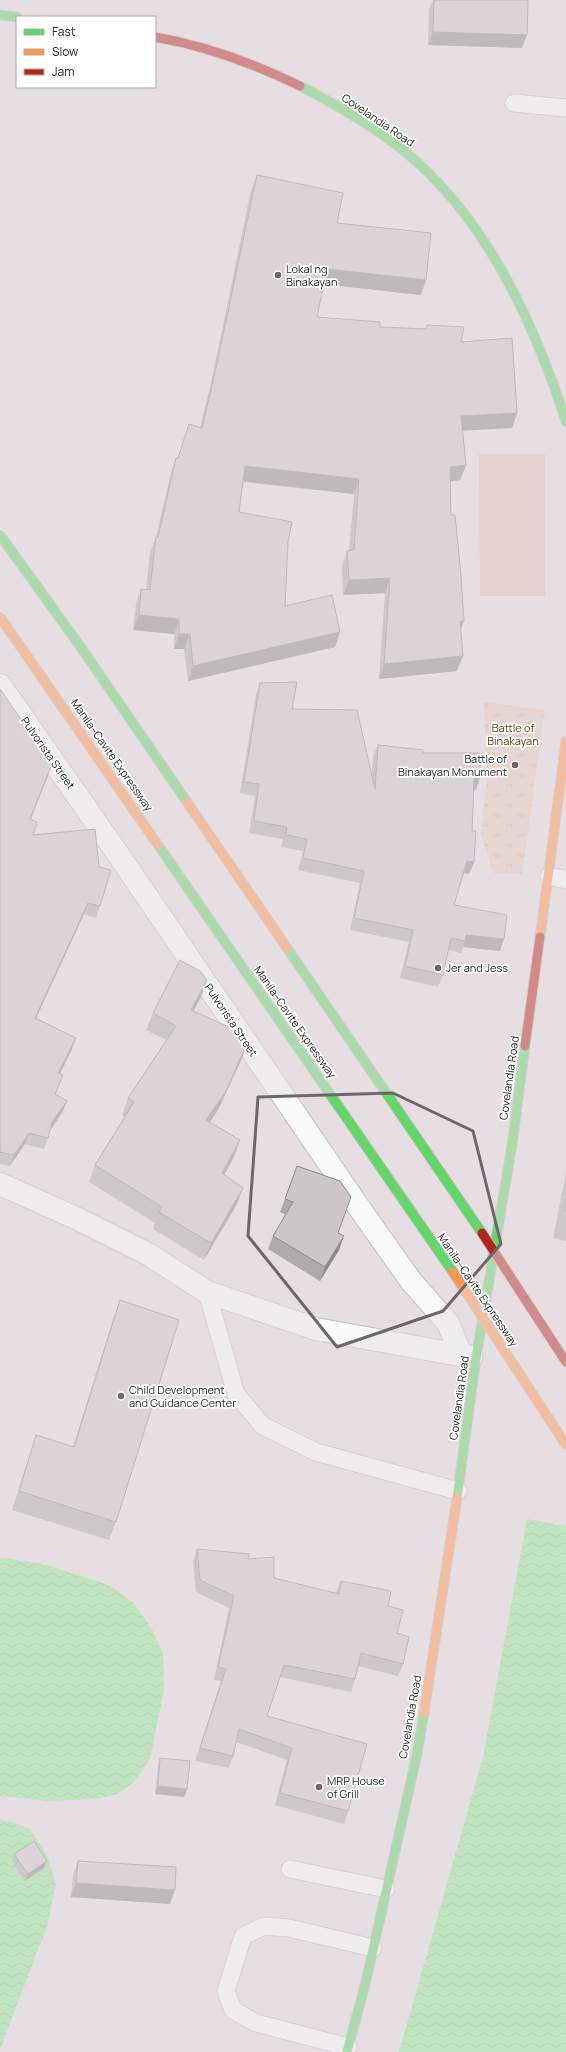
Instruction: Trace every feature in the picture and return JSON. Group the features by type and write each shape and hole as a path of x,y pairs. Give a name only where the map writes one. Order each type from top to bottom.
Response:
{"main road":[{"path":"0,15 16,17"},
{"name":"Covelandia Road","path":"156,36 225,54 286,80 356,118 414,160 436,180 459,207 479,235 501,271 536,340 550,372 566,421"},
{"path":"0,535 94,666 472,1220 566,1362"},
{"name":"Manila–Cavite Expressway","path":"0,617 442,1257 566,1445"},
{"name":"Covelandia Road","path":"348,2050 417,1754 451,1545 458,1491 468,1357 512,1145 566,741"}],"street":[{"name":"Pulvorista Street","path":"0,685 118,854 360,1209 411,1281 448,1323 468,1357"},
{"path":"0,1184 78,1219 148,1254 207,1292 316,1329 468,1357"}],"lane":[{"path":"514,103 566,108"},
{"path":"549,876 566,880"},
{"path":"207,1292 236,1394 263,1426 316,1452 458,1491"},
{"path":"290,1870 386,1889"},
{"path":"348,2050 256,2023 232,2010 226,1991 243,1936 264,1926 288,1928 373,1948"}],"highlighted area":[{"path":"393,1093 473,1131 501,1244 443,1311 337,1347 248,1236 258,1097"}],"green space":[{"name":"Battle of Binakayan","path":"484,702 545,710 522,874 493,873 481,834 487,774"}],"shaded area":[{"path":"479,454 545,454 545,596 480,596"}],"water":[{"path":"527,1519 566,1526 566,2052 399,2052 483,1757"},
{"path":"3,1558 44,1564 109,1585 134,1603 153,1631 163,1654 164,1689 150,1759 134,1782 118,1794 95,1799 48,1801 0,1796 0,1559"},
{"path":"0,1820 13,1822 30,1829 47,1855 56,1884 47,1926 0,2050"}],"building":[{"path":"434,0 528,0 527,35 433,32"},
{"path":"257,175 343,193 337,223 431,233 426,280 327,269 317,317 380,322 380,327 426,329 427,325 464,327 461,342 512,338 517,413 461,416 466,465 450,467 451,515 455,515 461,576 464,621 460,621 463,656 384,664 390,578 349,580 347,551 354,550 359,479 245,466 239,512 292,522 288,542 285,606 332,595 340,632 193,666 190,634 179,634 179,619 139,615 141,589 150,590 156,537 158,537 176,458 178,458 189,424 202,428"},
{"path":"297,682 292,709 357,710 375,789 378,745 423,750 423,753 480,753 480,778 474,778 472,831 476,831 474,862 467,861 454,905 507,915 504,939 466,935 465,941 451,938 443,975 405,966 413,930 354,918 364,871 303,858 307,839 286,835 287,827 254,821 259,784 244,782 260,683"},
{"path":"0,689 52,764 30,819 37,822 33,835 95,829 99,867 111,870 100,906 88,903 35,1018 76,1038 58,1073 63,1075 55,1094 67,1101 52,1122 48,1138 29,1133 14,1155 0,1152"},
{"path":"180,960 200,971 207,980 191,1010 244,1034 248,1041 225,1093 206,1120 240,1140 222,1173 243,1188 211,1243 159,1212 162,1207 95,1165 134,1102 128,1098 176,1026 153,1013"},
{"path":"297,1166 340,1181 351,1197 338,1233 344,1236 325,1267 273,1236 293,1202 285,1199"},
{"path":"566,1198 566,1211 564,1210"},
{"name":"Child Development and Guidance Center","path":"120,1300 179,1320 116,1522 19,1491 36,1435 74,1447"},
{"path":"197,1549 249,1554 248,1559 274,1557 274,1578 339,1594 341,1581 391,1591 388,1606 403,1610 397,1633 409,1637 403,1664 361,1653 355,1679 284,1665 267,1716 367,1744 348,1811 280,1793 292,1748 239,1729 233,1756 200,1748 226,1669 218,1667 234,1596 200,1580"},
{"path":"160,1758 190,1761 187,1789 158,1786"},
{"path":"34,1841 47,1861 28,1874 14,1854"},
{"path":"78,1861 176,1867 175,1890 76,1883"}],"traffic: fast":[{"path":"0,15 16,17"},
{"path":"300,86 331,102 390,140 417,162 444,189 468,218 489,249 525,316 540,350 566,421"},
{"path":"0,535 80,646 187,802"},
{"path":"158,845 453,1272"},
{"path":"287,948 482,1233"},
{"path":"457,1498 476,1358 512,1145 525,1046"},
{"path":"347,2052 366,1981 417,1754 424,1713"}],"traffic: slow":[{"path":"0,617 158,845"},
{"path":"540,937 566,741"},
{"path":"187,802 287,948"},
{"path":"453,1272 566,1445"},
{"path":"424,1713 457,1498"}],"traffic: jam":[{"path":"156,37 193,45 229,56 300,86"},
{"path":"525,1046 540,937"},
{"path":"482,1233 566,1362"}],"place":[{"name":"Lokal ng Binakayan","path":"278,275"},
{"name":"Battle of Binakayan Monument","path":"515,765"},
{"name":"Jer and Jess","path":"438,968"},
{"name":"Child Development and Guidance Center","path":"121,1396"},
{"name":"MRP House of Grill","path":"319,1787"}]}
